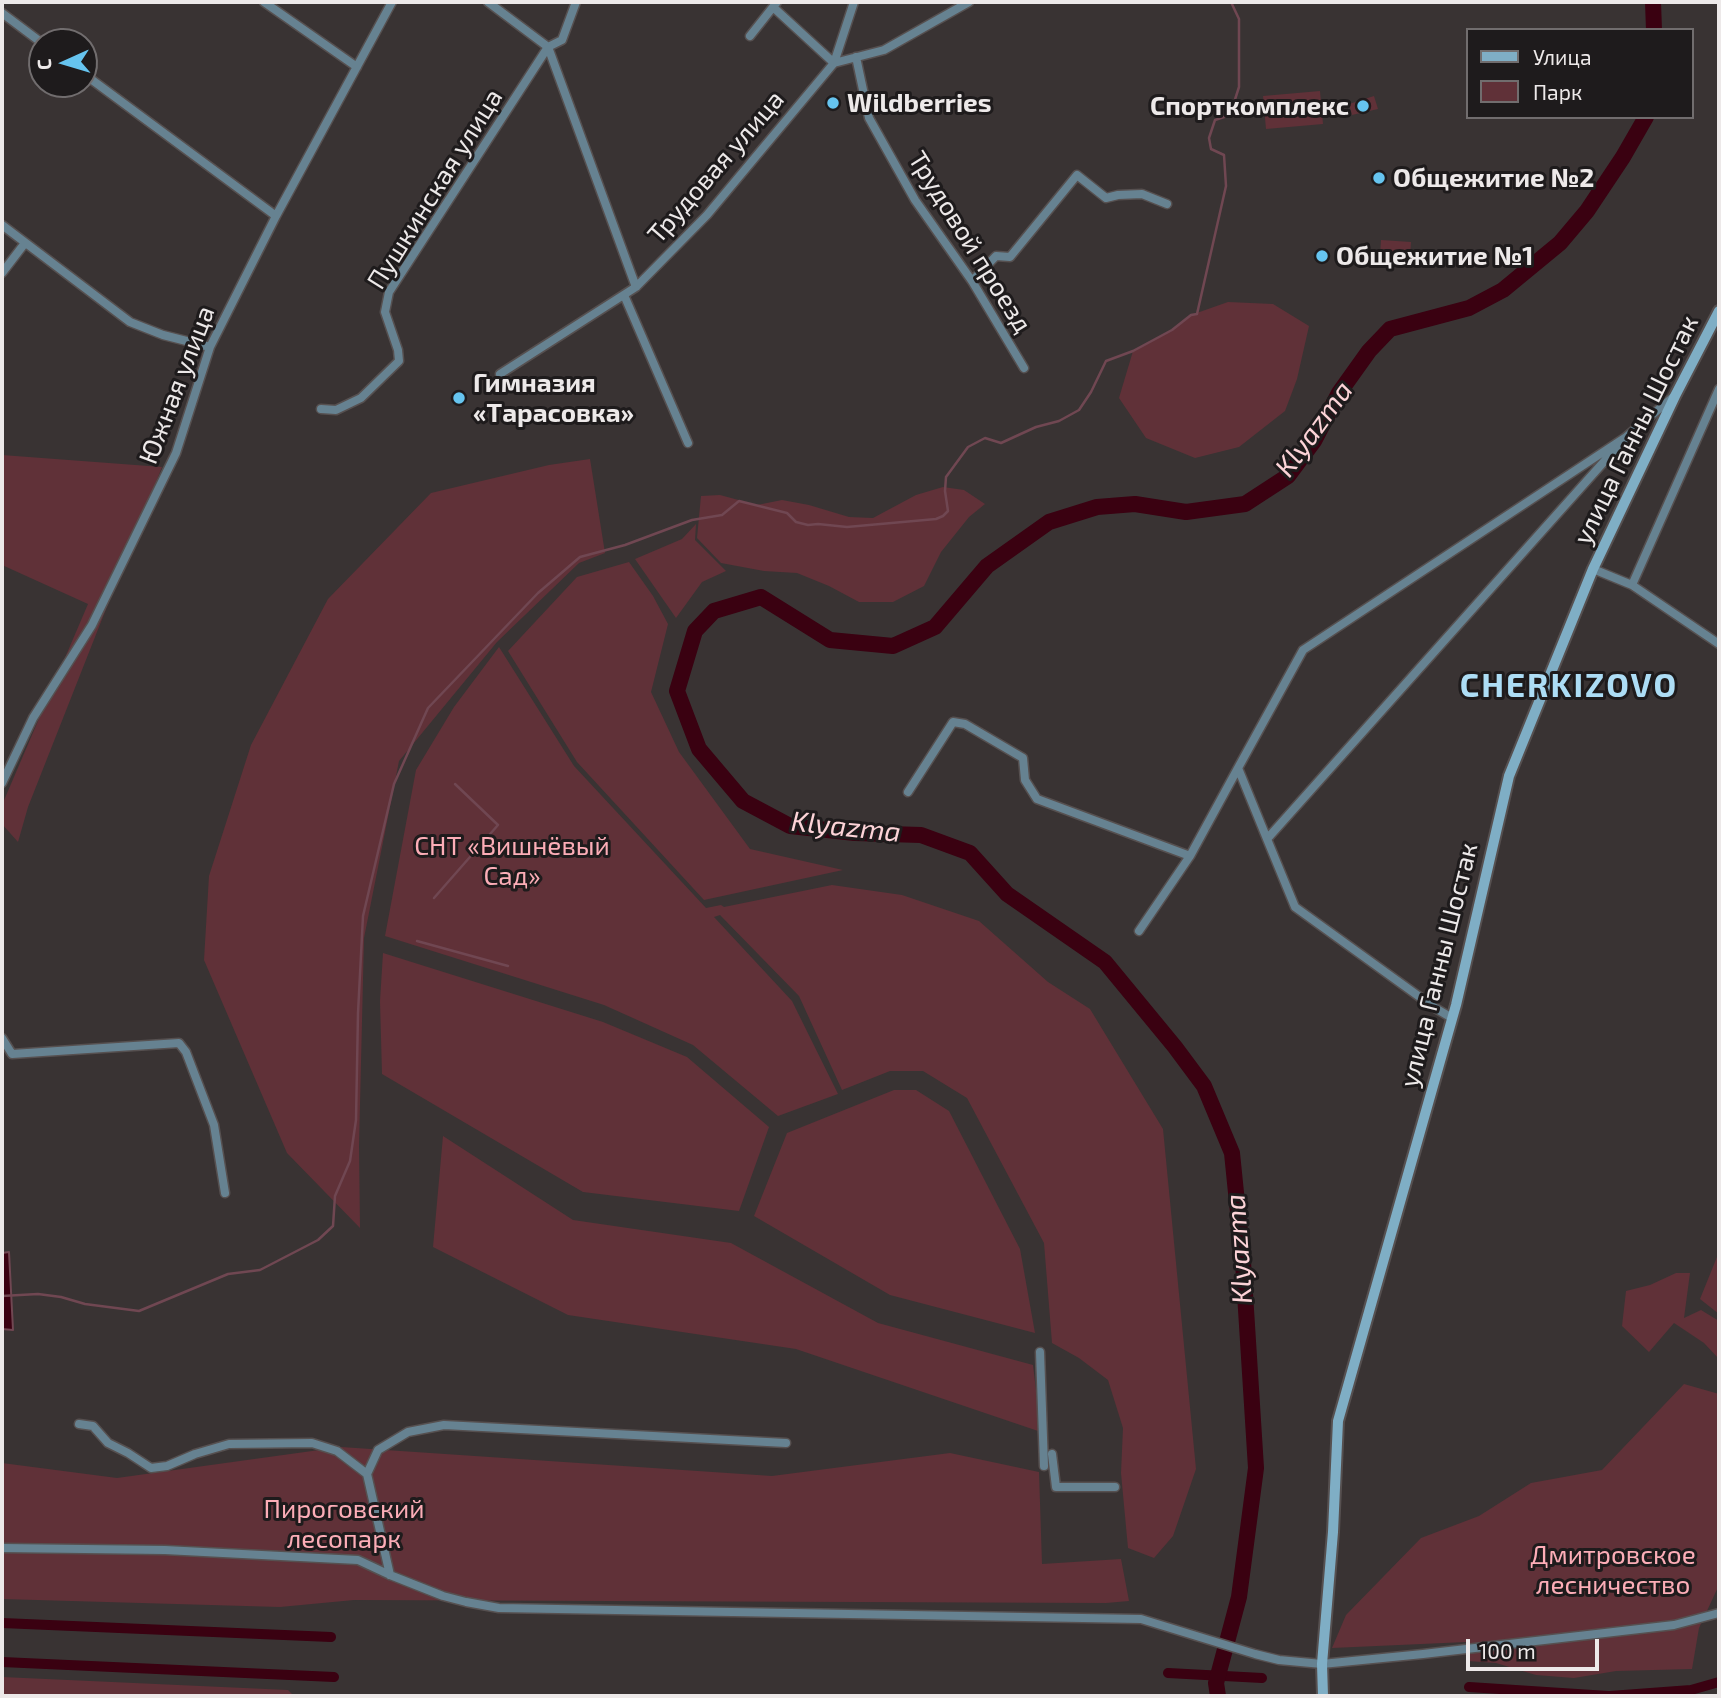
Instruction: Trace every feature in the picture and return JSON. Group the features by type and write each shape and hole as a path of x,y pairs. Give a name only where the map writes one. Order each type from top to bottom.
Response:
{"main road":[{"name":"улица Ганны Шостак","path":"1323,1696 1322,1664 1333,1532 1338,1421 1452,1018 1509,776 1594,569 1675,396 1719,311"}],"street":[{"path":"264,2 357,67"},
{"name":"Южная улица","path":"2,783 33,718 92,625 176,453 211,347 276,216 392,2"},
{"path":"488,2 548,47 636,287"},
{"name":"Пушкинская улица","path":"321,409 336,410 361,398 399,361 385,312 389,292 548,47 562,40 576,2"},
{"path":"834,63 854,2"},
{"path":"834,63 884,50 969,2"},
{"path":"750,36 775,4 834,63"},
{"path":"2,13 28,32"},
{"name":"Трудовой проезд","path":"856,57 869,118 915,200 972,281 1024,368"},
{"name":"Трудовая улица","path":"500,374 636,287 708,215 834,63"},
{"path":"98,84 276,216"},
{"path":"972,281 996,256 1010,257 1077,174 1105,198 1142,194 1167,204"},
{"path":"2,225 130,322 163,335 211,347"},
{"path":"2,273 25,243"},
{"path":"624,295 688,443"},
{"path":"1632,585 1719,389"},
{"path":"1139,931 1190,856 1303,650 1626,437 1675,396"},
{"path":"1267,839 1626,437"},
{"path":"1594,569 1632,585 1719,644"},
{"path":"908,792 953,722 965,724 1023,758 1025,780 1037,799 1190,856"},
{"path":"1238,768 1295,906 1452,1018"},
{"path":"2,1038 12,1054 180,1043 214,1125 225,1192"},
{"path":"1040,1352 1044,1466"},
{"path":"79,1424 93,1426 108,1443 151,1468 167,1466 229,1444 312,1443 337,1451 367,1474"},
{"path":"390,1575 367,1474 378,1450 408,1432 444,1425 786,1443"},
{"path":"1052,1454 1056,1488 1115,1487"},
{"path":"2,1548 165,1550 358,1560 443,1596 499,1608 1141,1619 1279,1660 1322,1664 1674,1625 1719,1613"}],"green space":[{"path":"1320,91 1323,124 1266,129 1263,96"},
{"name":"Спорткомплекс","path":"1374,96 1378,109 1352,115 1349,104"},
{"path":"1381,240 1411,242 1410,257 1380,256"},
{"path":"1228,302 1273,304 1309,326 1297,379 1285,411 1239,447 1195,458 1146,438 1119,398 1133,351 1172,330 1191,315"},
{"path":"2,455 162,467 28,807 18,842 2,824 2,805 88,604 2,565"},
{"path":"590,459 605,553 579,563 497,642 399,761 364,938 359,1146 360,1228 287,1153 204,960 209,876 251,745 328,599 431,493 549,465"},
{"path":"943,487 964,490 985,504 969,517 941,552 924,586 893,602 859,602 797,573 764,571 721,563 697,538 701,496 720,495 757,505 782,500 849,517 873,518 916,495"},
{"path":"696,524 695,540 726,571 702,582 676,618 635,559 682,539"},
{"path":"629,562 653,596 668,624 651,692 679,752 750,849 843,870 704,900 577,762 508,651 577,577"},
{"name":"СНТ «Вишнёвый Сад»","path":"499,647 574,766 706,908 721,905 724,907 832,885 902,895 979,921 1048,982 1090,1009 1163,1129 1196,1469 1173,1536 1154,1558 1128,1548 1121,1473 1123,1428 1108,1380 1079,1358 1052,1343 1044,1243 967,1098 923,1071 890,1071 842,1090 799,996 720,915 714,917 792,1001 838,1094 778,1116 693,1045 604,1005 385,936 416,770 454,707"},
{"path":"383,953 603,1022 687,1057 769,1127 739,1211 583,1192 382,1074 380,1001"},
{"path":"894,1090 916,1090 949,1111 1020,1249 1035,1333 890,1295 754,1216 787,1133"},
{"path":"443,1136 573,1220 731,1243 878,1323 1033,1365 1041,1432 796,1349 568,1315 433,1247"},
{"path":"1719,1252 1719,1314 1700,1299"},
{"path":"1676,1273 1690,1273 1684,1318 1701,1310 1719,1321 1719,1359 1704,1343 1674,1323 1649,1352 1622,1326 1626,1291 1650,1285"},
{"name":"Дмитровское лесничество","path":"1684,1384 1719,1394 1719,1585 1699,1628 1692,1669 1616,1671 1574,1678 1536,1675 1496,1663 1468,1661 1466,1642 1332,1648 1346,1615 1421,1538 1479,1516 1531,1483 1602,1470"},
{"name":"Пироговский лесопарк","path":"341,1447 772,1476 950,1453 1039,1472 1042,1564 1121,1559 1129,1601 354,1600 280,1607 2,1599 2,1463 117,1478"},
{"path":"2,1677 288,1690 294,1696 2,1696"}],"shaded area":[{"path":"9,1252 13,1330 2,1329 2,1253"}],"waterway":[{"path":"2,1296 38,1294 139,1311 228,1274 260,1270 318,1240 333,1226 335,1196 350,1161 356,1120 363,916 394,784 428,708 538,593 580,557 625,545 692,520 722,515 739,501 787,513 796,522 808,525 847,527 936,519 948,511 946,477 968,447 985,438 1001,443 1036,427 1059,421 1079,410 1106,361 1133,351 1172,330 1191,315 1197,314 1226,186 1224,155 1211,149 1209,138 1215,120 1230,115 1239,87 1239,19 1231,2"},
{"name":"Klyazma","path":"1653,2 1654,28"},
{"name":"Klyazma","path":"1218,1696 1216,1683 1239,1597 1256,1468 1243,1262 1232,1153 1204,1086 1105,962 1007,894 970,853 921,835 855,833 790,826 743,801 699,749 677,691 695,631 714,611 761,597 830,640 893,646 935,627 987,566 1049,522 1097,507 1135,504 1186,512 1245,504 1288,476 1314,441 1339,393 1369,351 1390,329 1469,308 1503,290 1560,243 1587,211 1645,119"},
{"path":"434,898 498,825 455,784"},
{"path":"417,941 508,966"},
{"path":"2,1623 331,1637"},
{"path":"2,1662 334,1677"},
{"name":"Klyazma","path":"1168,1673 1262,1678"},
{"path":"1610,1696 1691,1690 1719,1682"},
{"path":"1469,1687 1608,1696"}],"place":[{"name":"Wildberries","path":"833,103"},
{"name":"Спорткомплекс","path":"1363,106"},
{"name":"Общежитие №2","path":"1379,178"},
{"name":"Общежитие №1","path":"1322,256"},
{"name":"Гимназия «Тарасовка»","path":"459,398"}],"district":[{"name":"CHERKIZOVO","path":"1569,686"}]}
